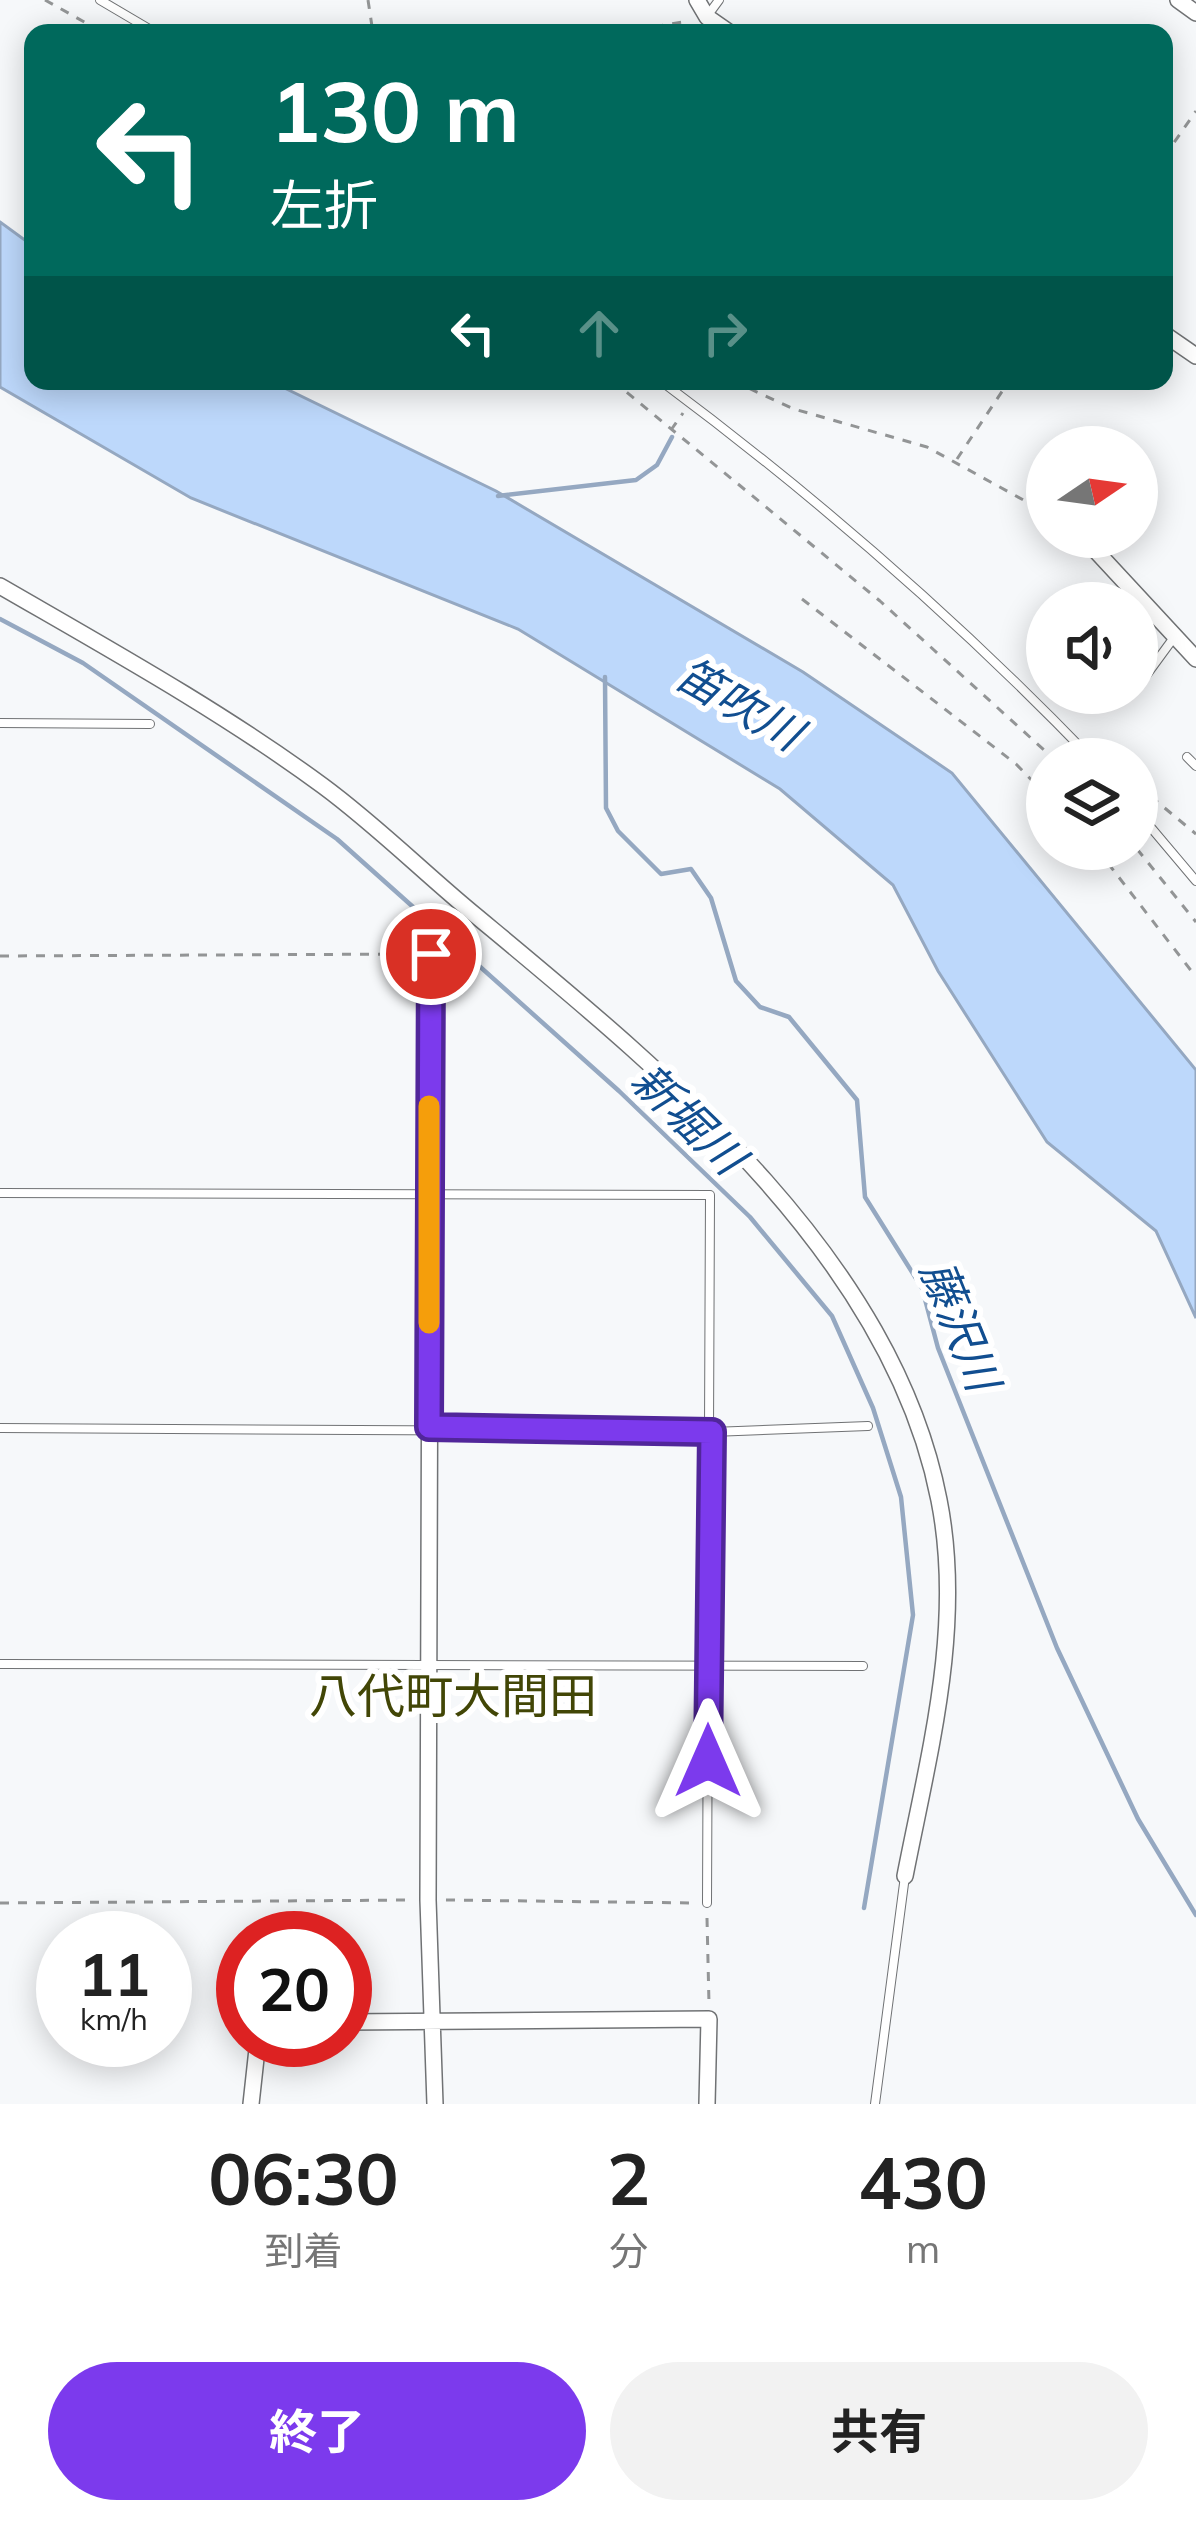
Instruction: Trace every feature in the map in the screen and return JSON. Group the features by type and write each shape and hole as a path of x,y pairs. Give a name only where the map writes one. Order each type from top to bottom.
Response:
{"street":[{"path":"697,0 705,18 715,24"},
{"path":"1178,0 1196,13"},
{"path":"1103,558 1196,658"},
{"path":"0,586 124,654 324,787 560,985 731,1139 832,1268 892,1362 914,1412 940,1502 948,1652 905,1876"},
{"path":"431,954 428,1900 435,2104"},
{"path":"372,2021 709,2019 707,2104"},
{"path":"251,2104 255,2067"}],"lane":[{"path":"100,0 141,24"},
{"path":"705,18 718,0"},
{"path":"672,390 849,530 966,634 1071,738"},
{"path":"1158,659 1176,635"},
{"path":"0,723 150,724"},
{"path":"1187,757 1196,766"},
{"path":"1158,836 1196,880"},
{"path":"0,1192 710,1195 707,1903"},
{"path":"0,1428 712,1432 868,1426"},
{"path":"0,1664 863,1666"},
{"path":"875,2104 905,1876"}],"path":[{"path":"45,0 88,24"},
{"path":"671,24 705,18"},
{"path":"1173,144 1196,111"},
{"path":"624,390 880,601 1031,738"},
{"path":"753,390 794,409 910,440 1026,501"},
{"path":"956,462 1003,390"},
{"path":"671,430 687,407"},
{"path":"802,599 1026,774"},
{"path":"1158,802 1196,834"},
{"path":"1113,870 1196,977"},
{"path":"1154,870 1196,922"},
{"path":"0,956 431,954"},
{"path":"0,1903 707,1903 709,2019"}],"water":[{"name":"笛吹川","path":"0,222 24,239 24,390 288,390 496,491 803,672 952,773 1026,863 1026,870 1032,870 1196,1070 1196,1318 1156,1231 1047,1142 938,971 893,885 780,789 518,629 191,498 0,387"}],"waterway":[{"path":"498,496 636,480 657,465 672,437"},
{"name":"新堀川","path":"0,619 83,663 337,839 619,1091 750,1217 832,1316 873,1408 901,1497 913,1615 864,1908"},
{"name":"藤沢川","path":"605,677 606,808 618,831 661,874 691,869 711,898 736,981 760,1007 789,1017 857,1100 865,1197 922,1288 938,1348 1057,1648 1138,1819 1196,1915"}],"slow traffic":[{"path":"429,1106 429,1323"}],"district":[{"name":"八代町大間田","path":"453,1695"}],"route":[{"path":"431,954 429,1427 712,1432 708,1761"}]}
